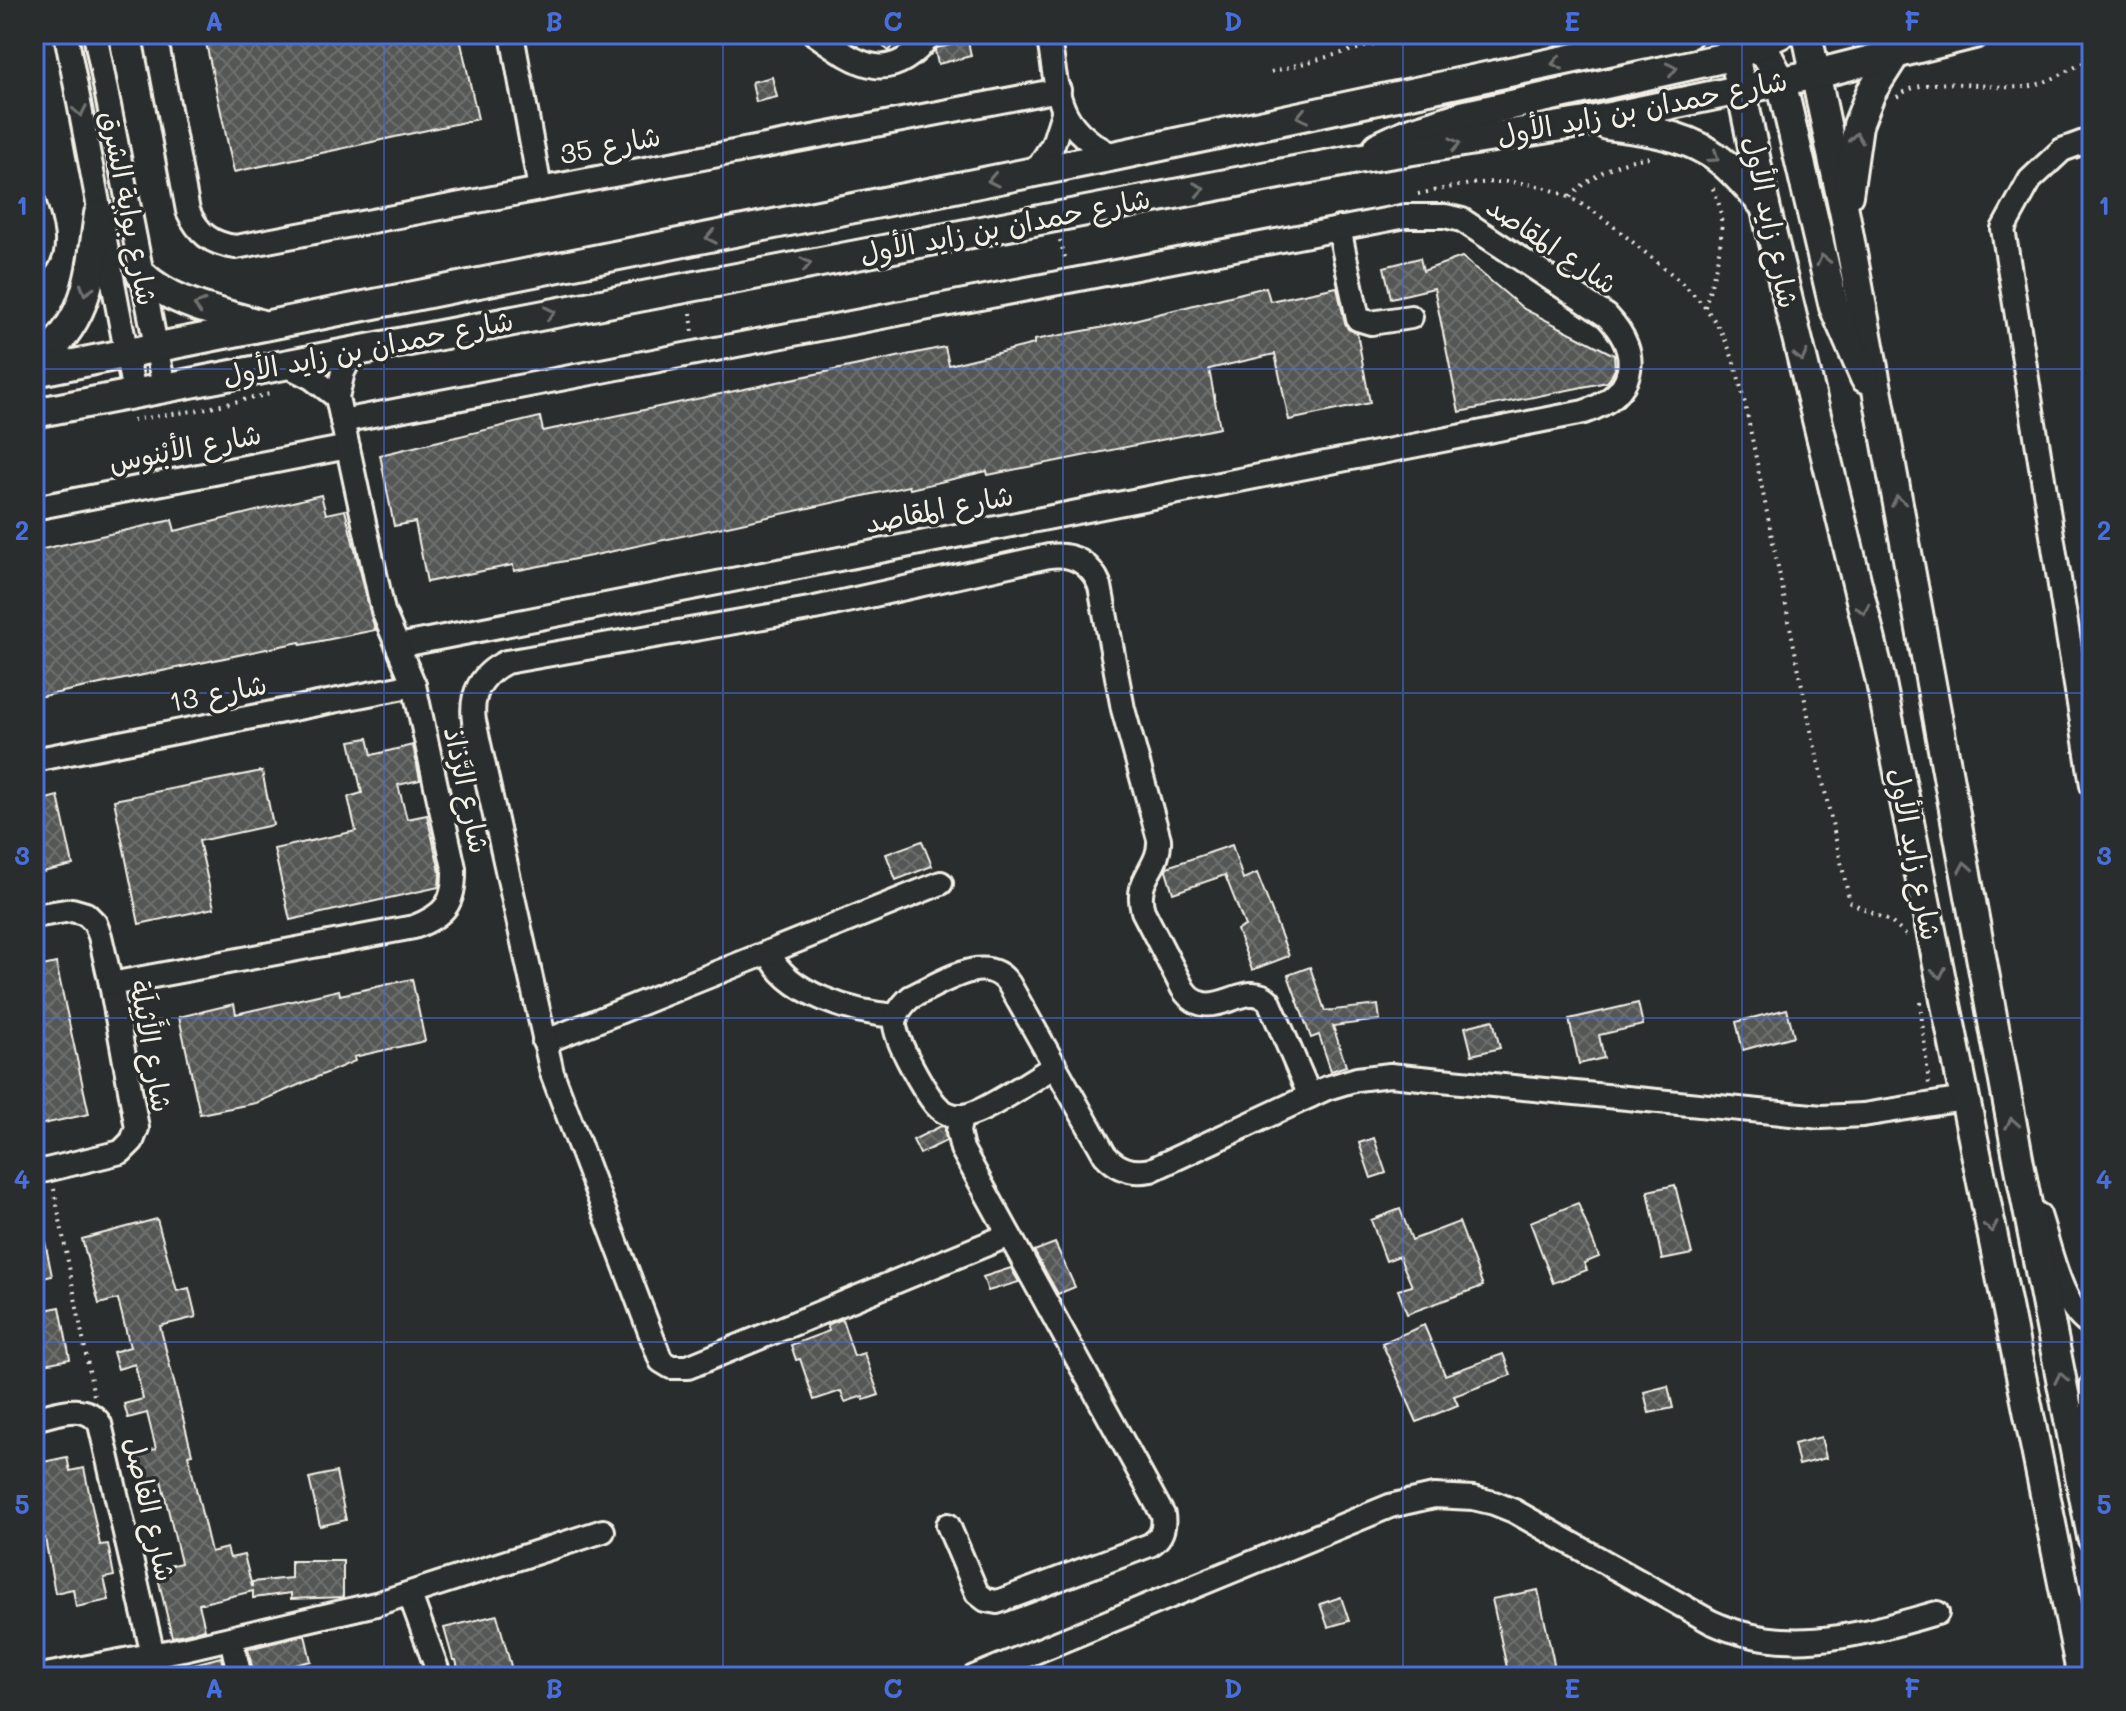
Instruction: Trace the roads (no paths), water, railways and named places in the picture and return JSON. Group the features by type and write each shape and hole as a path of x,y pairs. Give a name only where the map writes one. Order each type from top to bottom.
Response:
{"main road":[{"name":"شارع حمدان بن زايد الأول","path":"34,372 1114,156 1612,43 1688,34"},
{"name":"شارع حمدان بن زايد الأول","path":"1816,74 1974,34"},
{"path":"1357,159 1382,144 1435,124 1776,43 1834,307 1851,351 1881,411"},
{"name":"شارع حمدان بن زايد الأول","path":"34,413 1357,159 1586,122 1742,88 1776,43"},
{"name":"شارع زايد الأول","path":"2082,1677 1880,678 1765,206 1742,88 1776,43 1816,74 1845,215 2019,1163 2092,1536"},
{"path":"1845,215 1858,125 1871,92 1894,56"},
{"path":"1586,122 1641,129 1709,152 1725,164 1765,206"},
{"path":"34,365 55,348 69,331 80,309 90,276 99,214"},
{"path":"141,274 153,286 171,296 264,325"}],"street":[{"name":"شارع بوابة الشرق","path":"95,34 164,387"},
{"name":"شارع 35","path":"155,34 188,211 202,233 212,241 236,247 1059,90"},
{"path":"512,34 540,189"},
{"path":"815,34 854,62 881,67 906,58 931,34"},
{"path":"1036,171 1053,144 1063,113 1048,34"},
{"name":"شارع بوابة الشرق","path":"64,36 134,393"},
{"path":"1063,113 1085,139 1114,156"},
{"path":"2092,139 2062,150 2030,180 2003,229 2092,785"},
{"path":"34,207 42,251 34,263"},
{"name":"شارع المقاصد","path":"342,421 1425,214 1445,216 1476,228 1607,316 1620,330 1628,346 1630,364 1626,382 1615,396 1600,407 1584,412 398,646"},
{"path":"1339,228 1358,319 1371,323 1411,317"},
{"name":"شارع الرَّذاذ","path":"111,984 414,927 434,920 447,906 455,888 454,868 414,685 383,611 337,397 343,372 354,350"},
{"path":"284,364 312,378 337,397"},
{"name":"شارع الأبْنوس","path":"34,508 348,447"},
{"path":"1009,1235 688,1367 671,1367 658,1356 552,1073 544,1042 474,721 476,693 486,675 506,662 815,608 1060,555 1069,556 1086,565 1100,586 1123,709 1159,839 1158,855 1142,884 1143,911 1183,989 1192,1000 1214,1005 1259,994 1269,1001 1310,1096"},
{"name":"شارع 13","path":"34,760 414,685"},
{"path":"544,1042 941,883"},
{"name":"شارع الأَثِيلَة","path":"34,916 72,910 86,914 95,923 111,984 137,1128 132,1141 121,1152 42,1171"},
{"path":"769,952 782,973 825,1000 858,1012 897,1016"},
{"path":"1055,1066 978,1111 952,1115 936,1105 897,1039 897,1016 911,997 964,973 982,968 995,971 1009,984 1105,1155 1118,1166 1134,1172 1151,1170 1310,1096 1357,1079 1390,1075 1822,1117 1863,1115 1964,1099"},
{"path":"948,1525 977,1593 986,1600 997,1602 1150,1545 1163,1531 1163,1515 962,1149 958,1132 961,1116"},
{"path":"2019,1163 2029,1183 2071,1306 2083,1322 2092,1326"},
{"path":"2092,1385 2092,1424"},
{"name":"شارع الفاصل","path":"34,1419 74,1411 92,1415 100,1424 158,1677"},
{"path":"974,1677 1390,1506 1434,1496 1473,1498 1514,1511 1711,1622 1734,1633 1758,1639 1810,1641 1836,1638 1937,1613"},
{"path":"35,1677 231,1638 410,1595 603,1531"},
{"path":"410,1595 440,1677"},
{"path":"231,1638 240,1677"}]}
